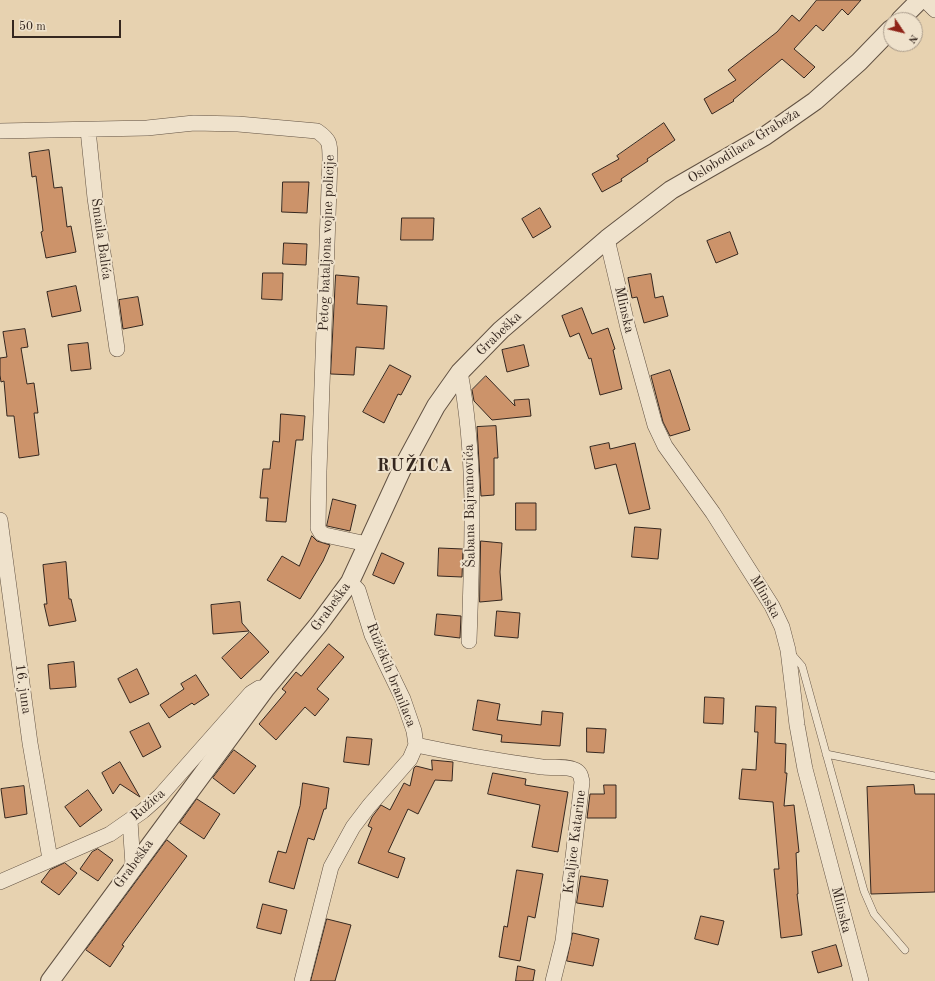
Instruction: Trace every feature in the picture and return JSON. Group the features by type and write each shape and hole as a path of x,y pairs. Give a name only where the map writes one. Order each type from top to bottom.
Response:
{"street":[{"path":"908,12 920,0"},
{"path":"925,0 935,10"},
{"name":"Oslobodilaca Grabeža","path":"607,238 671,190 765,136 815,101 859,62 883,37"},
{"name":"Petog bataljona vojne policije","path":"0,131 147,128 194,123 238,124 317,131 328,140 330,144 329,203 318,528 321,533 325,535 367,544"},
{"name":"Smaila Balića","path":"88,130 95,198 117,348"},
{"name":"Grabeška","path":"50,981 134,865 266,688 319,624 350,582 402,469 436,406 460,372 501,330 607,238"},
{"name":"Mlinska","path":"607,238 628,328 655,425 672,457 713,513 772,606 782,627 788,650 797,725 805,769 861,981"},
{"name":"Šabana Bajramovića","path":"460,372 468,417 472,486 469,641"},
{"name":"16. juna","path":"0,520 30,743 50,859"},
{"name":"Ružičkih branilaca","path":"302,981 331,867 353,827 369,806 407,764 416,745 414,731 403,699 372,635 358,590 350,582"},
{"name":"Ružica","path":"0,882 110,834 130,821 160,796 251,693 259,688 266,688"},
{"name":"Kraljice Katarine","path":"416,745 493,760 547,768 571,768 577,770 581,775 582,782 563,941 553,981"},
{"path":"130,821 134,865"}],"lane":[{"path":"788,650 796,656 802,666 864,891 874,914 905,950"},
{"path":"826,754 935,776"}],"building":[{"path":"817,0 861,0 848,15 842,9 823,31 816,25 794,49 815,67 804,78 782,59 733,100 734,101 712,114 704,99 736,80 728,70 777,32 792,15 799,21"},
{"path":"664,123 675,140 647,159 648,161 621,179 622,181 602,192 592,174 619,159 617,156"},
{"path":"49,150 54,188 62,187 67,227 71,226 76,252 46,258 41,232 43,231 36,176 32,177 29,153"},
{"path":"283,182 309,182 307,213 282,212"},
{"path":"540,208 551,227 533,238 522,219"},
{"path":"402,218 434,218 433,240 401,240"},
{"path":"730,232 738,254 716,263 707,241"},
{"path":"284,243 307,244 306,265 283,264"},
{"path":"263,273 283,273 282,300 262,299"},
{"path":"651,274 655,298 663,296 668,316 644,323 637,297 632,298 628,278"},
{"path":"336,275 359,277 357,304 387,306 384,349 356,347 354,375 331,374"},
{"path":"76,286 81,311 52,317 47,292"},
{"path":"138,297 143,325 123,329 119,300"},
{"path":"582,308 592,334 608,328 615,349 613,350 622,389 600,395 591,358 589,359 579,333 570,337 562,316"},
{"path":"25,329 28,347 21,348 27,384 34,383 38,413 34,413 39,455 19,458 14,416 7,416 4,381 1,382 0,375 0,358 7,357 3,332"},
{"path":"88,343 91,369 71,371 68,345"},
{"path":"524,345 529,366 507,372 502,350"},
{"path":"390,365 411,376 401,395 398,394 384,423 363,412"},
{"path":"670,370 690,430 670,436 663,422 651,376"},
{"path":"486,376 515,406 514,400 529,399 531,416 492,420 474,401 472,390"},
{"path":"281,414 305,416 303,440 296,440 286,522 266,521 268,498 260,498 263,469 270,469 273,441 279,442"},
{"path":"496,426 498,458 494,458 494,495 481,496 477,427"},
{"path":"609,443 610,449 635,443 650,509 629,514 616,464 595,469 590,447"},
{"path":"333,499 356,505 350,531 327,526"},
{"path":"516,503 536,503 536,530 516,530"},
{"path":"635,527 661,529 658,559 632,557"},
{"path":"312,536 317,541 330,545 323,561 300,599 267,580 282,556 299,566"},
{"path":"481,541 502,543 500,572 502,600 480,602"},
{"path":"439,548 463,549 462,577 438,576"},
{"path":"382,553 404,563 394,584 373,575"},
{"path":"66,562 69,599 71,599 76,621 49,626 44,604 47,604 43,565"},
{"path":"240,602 242,623 249,631 213,634 211,605"},
{"path":"497,611 520,613 518,638 495,636"},
{"path":"437,614 461,616 460,638 435,635"},
{"path":"250,632 269,652 241,679 222,658"},
{"path":"329,644 344,657 317,689 329,699 315,716 305,707 276,740 259,724 286,692 282,689 296,672 301,676"},
{"path":"74,662 76,687 50,689 48,665"},
{"path":"137,669 149,694 130,703 118,679"},
{"path":"196,675 209,695 194,705 192,703 169,718 160,705 184,689 181,684"},
{"path":"705,697 724,698 723,724 704,723"},
{"path":"478,700 500,704 497,720 541,725 542,711 563,713 560,746 501,742 502,735 473,730"},
{"path":"756,706 776,707 775,743 786,744 785,773 787,773 784,806 794,805 799,852 796,853 797,894 802,935 781,938 774,869 779,869 773,802 739,799 742,769 756,770 758,732 755,732"},
{"path":"149,723 161,747 143,757 130,732"},
{"path":"587,728 606,729 604,753 587,752"},
{"path":"347,737 372,739 369,765 344,762"},
{"path":"234,750 256,766 234,794 213,778"},
{"path":"432,760 453,762 452,781 435,780 418,814 408,809 388,852 405,858 398,878 358,863 372,828 368,826 372,817 381,805 390,810 404,783 410,786 414,768 416,766 432,770"},
{"path":"120,762 140,797 120,784 113,794 102,773"},
{"path":"493,773 526,779 525,785 568,792 558,852 532,847 540,805 488,794"},
{"path":"303,783 329,788 326,809 324,809 314,840 308,838 294,889 269,882 278,851 286,853 300,806"},
{"path":"604,785 616,785 616,818 587,818 590,794 604,794"},
{"path":"914,785 915,794 935,794 935,892 871,894 867,787"},
{"path":"24,786 27,814 5,818 1,789"},
{"path":"88,790 102,810 80,827 65,807"},
{"path":"197,799 220,814 204,839 180,823"},
{"path":"167,840 187,856 122,945 124,946 110,967 86,950"},
{"path":"98,849 113,860 98,881 80,869 92,852"},
{"path":"65,863 77,873 59,895 41,882 50,870"},
{"path":"517,870 543,874 535,918 528,916 520,961 499,957 504,926 507,927"},
{"path":"581,876 608,880 603,907 577,903"},
{"path":"263,904 287,910 281,934 257,928"},
{"path":"701,916 724,921 718,945 695,939"},
{"path":"327,919 351,925 335,981 311,981"},
{"path":"573,933 599,939 593,966 567,961"},
{"path":"836,945 842,966 818,973 812,952"},
{"path":"518,966 535,970 533,981 516,981"}],"district":[{"name":"RUŽICA","path":"415,466"}]}
